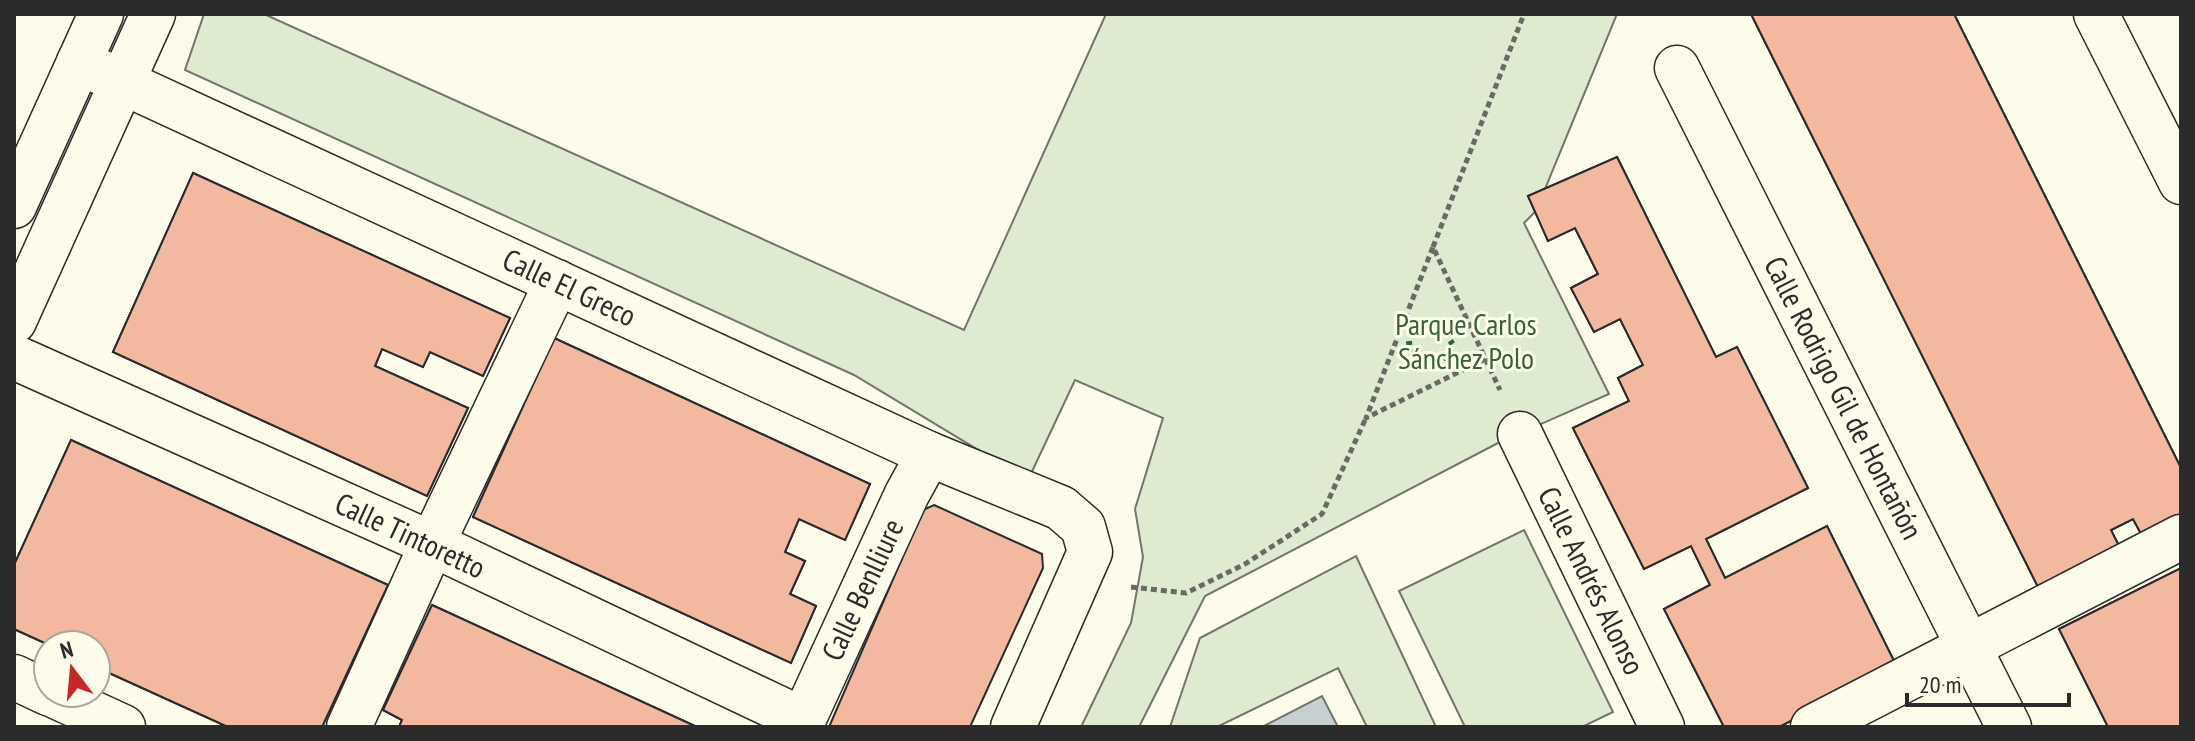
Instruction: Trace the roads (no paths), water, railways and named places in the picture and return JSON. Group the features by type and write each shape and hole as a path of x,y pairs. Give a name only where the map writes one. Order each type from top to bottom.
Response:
{"street":[{"path":"14,206 101,14"},
{"path":"14,321 153,14"},
{"path":"2096,14 2181,182"},
{"name":"Calle El Greco","path":"79,62 929,454 1061,508 1083,527 1090,552 1013,727"},
{"name":"Calle Rodrigo Gil de Hontañón","path":"1677,68 2009,727"},
{"path":"349,727 557,282"},
{"name":"Calle Tintoretto","path":"14,357 432,544 802,724"},
{"name":"Calle Andrés Alonso","path":"1520,434 1662,727"},
{"name":"Calle Benlliure","path":"802,724 907,494 929,454"},
{"path":"1813,727 2181,537"},
{"path":"83,709 123,727"}],"park label":[{"name":"Parque Carlos Sánchez Polo","path":"1466,342"}]}
